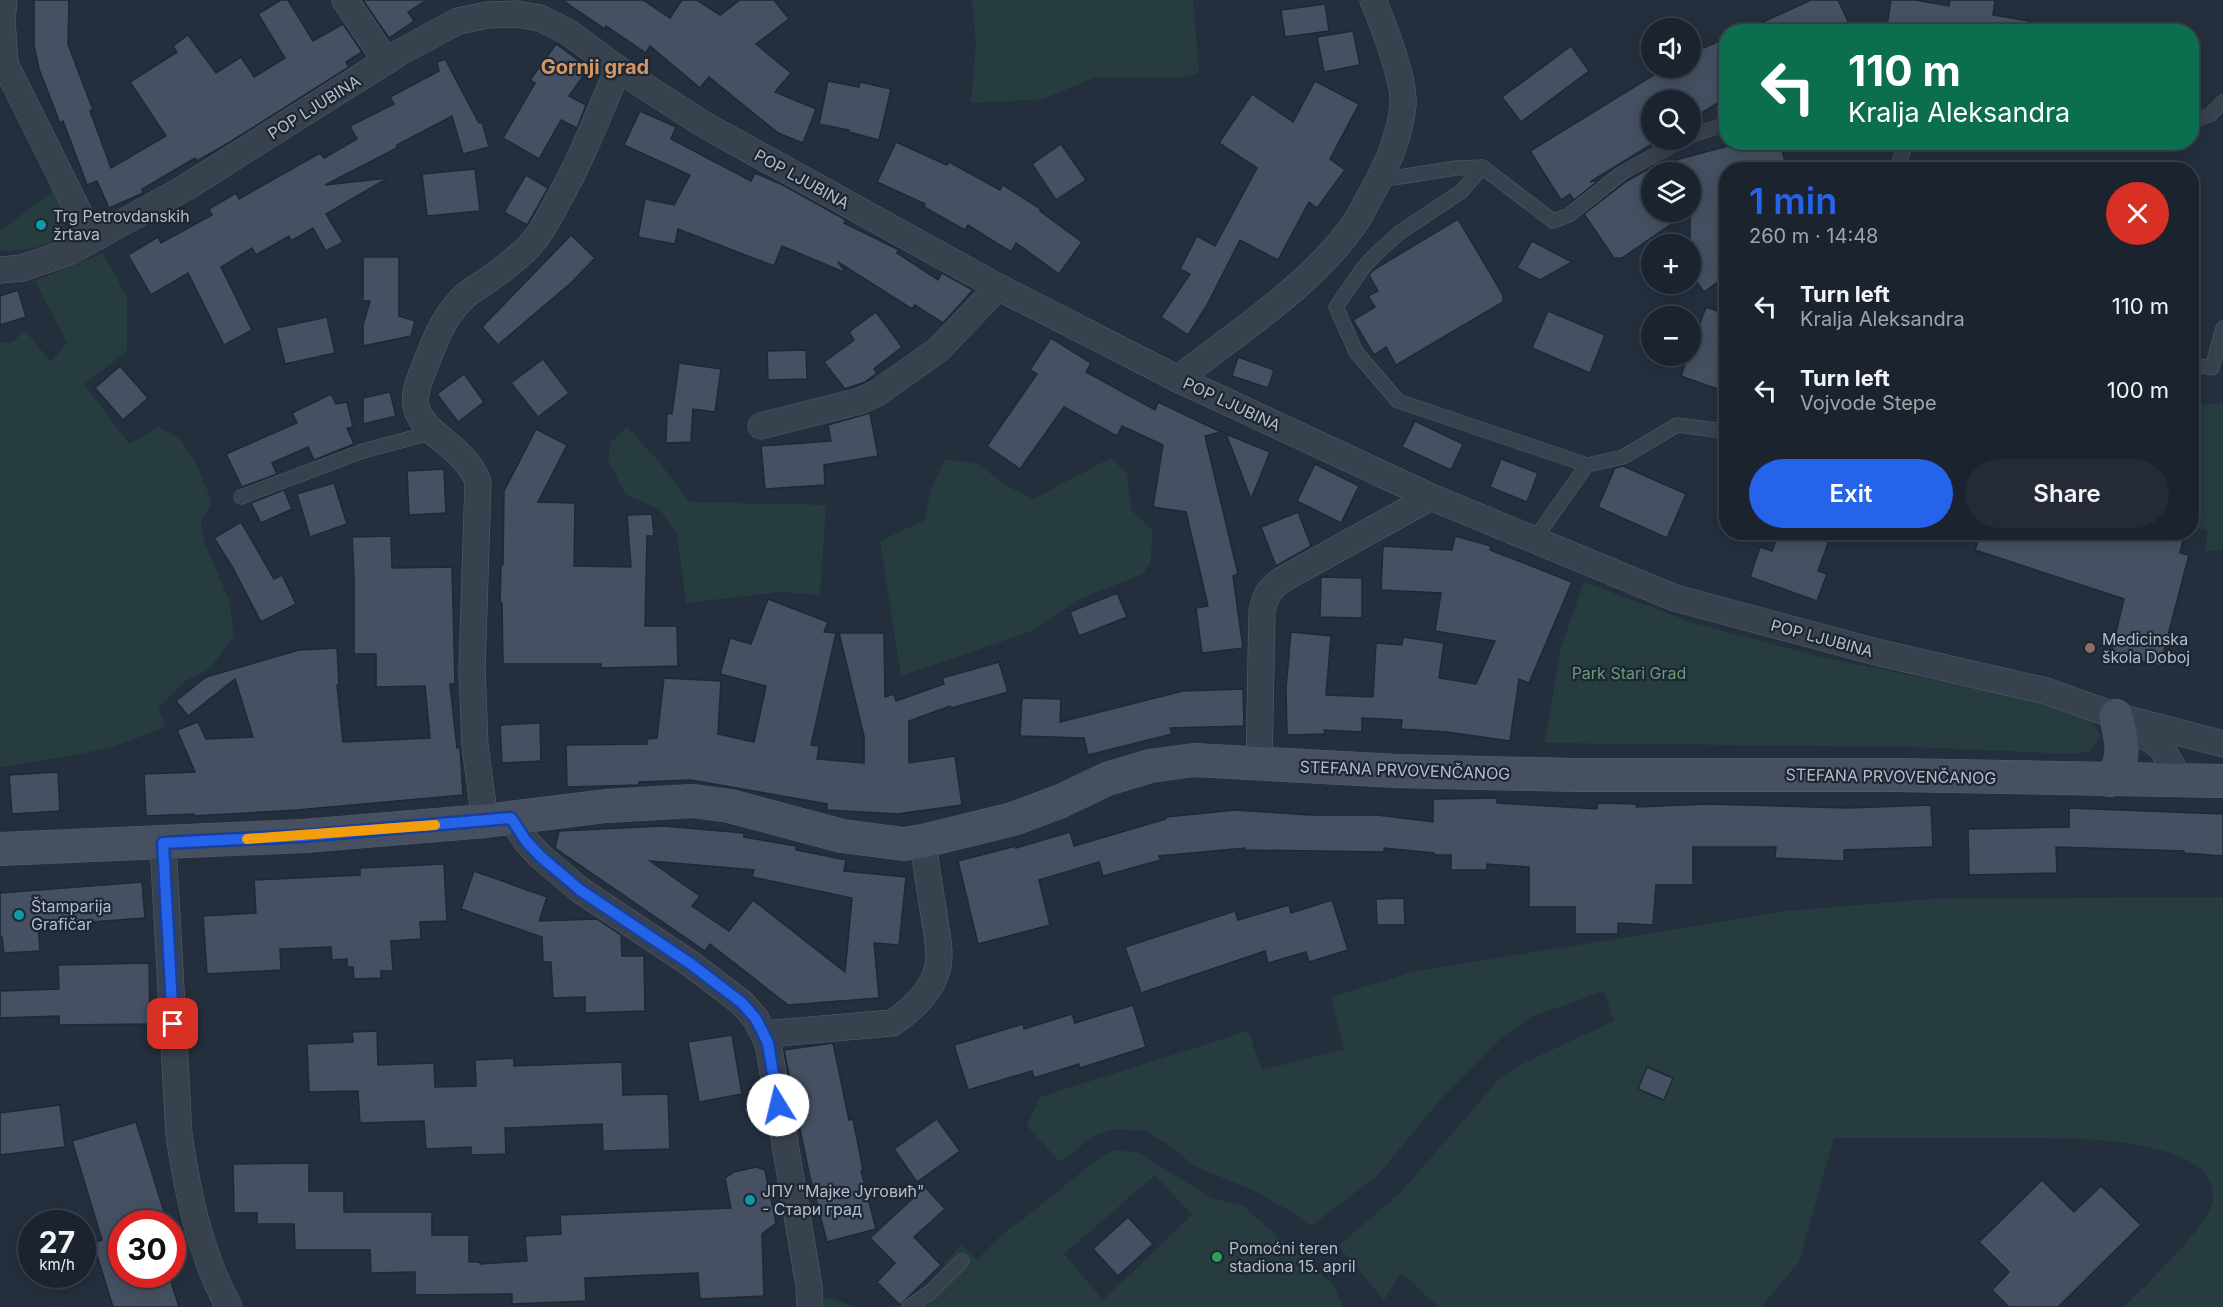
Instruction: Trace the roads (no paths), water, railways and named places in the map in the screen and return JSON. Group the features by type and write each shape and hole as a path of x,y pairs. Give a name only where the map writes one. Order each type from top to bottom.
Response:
{"street":[{"path":"4,0 3,62 92,239"},
{"path":"345,0 387,61"},
{"path":"1178,379 1221,344 1286,297 1326,258 1353,225 1383,174 1395,144 1403,103 1396,66 1372,0"},
{"name":"POP LJUBINA","path":"0,270 22,268 69,252 185,188 387,61 458,21 488,15 518,14 545,9 568,32 618,69 713,130 998,287 1178,379 1431,496 1675,598 1880,653 2046,691 2116,716"},
{"path":"618,69 579,161 537,238 520,255 460,300 446,318 435,339 418,384 417,409 422,419 434,432 463,457 474,470 478,482 472,670 475,746 498,820 526,841 580,890 691,964 742,1003 756,1019 768,1043 809,1286 810,1307"},
{"path":"761,426 860,401 877,393 938,350 998,287"},
{"path":"1259,764 1264,597 1270,588 1285,578 1431,496"},
{"path":"2116,716 2223,744"},
{"path":"2110,780 2116,773 2123,753 2116,716"},
{"path":"2116,716 2161,747 2180,780"},
{"name":"STEFANA PRVOVENČANOG","path":"0,849 303,836 498,820 606,806 693,801 730,806 842,836 904,844 1013,819 1061,801 1107,779 1150,766 1194,760 1397,771 1563,775 1896,775 2223,781"},
{"path":"764,1034 892,1023 904,1016 916,1003 928,988 938,967 938,941 922,841"},
{"path":"163,843 179,1135 186,1179 207,1258 230,1307"}],"lane":[{"path":"2199,119 2210,115 2223,102"},
{"path":"1701,132 1719,126"},
{"path":"1383,174 1393,178 1456,168 1482,167 1553,221 1569,215 1622,174 1664,150"},
{"path":"1482,167 1462,191 1399,233 1376,254 1363,268 1336,307 1356,352 1398,401 1587,465 1623,458 1677,425 1719,430"},
{"path":"2199,365 2212,368 2223,328"},
{"path":"241,497 363,451 434,432"},
{"path":"1534,540 1587,465"},
{"path":"909,1307 932,1291 962,1261"}],"place":[{"name":"Trg Petrovdanskih žrtava","path":"41,225"},
{"name":"Medicinska škola Doboj","path":"2090,648"},
{"name":"Štamparija Grafičar","path":"19,915"},
{"name":"ЈПУ \"Мајке Југовић\" - Стари град","path":"750,1200"},
{"name":"Pomoćni teren stadiona 15. april","path":"1217,1257"}],"district":[{"name":"Gornji grad","path":"595,67"}],"park label":[{"name":"Park Stari Grad","path":"1629,673"}]}
